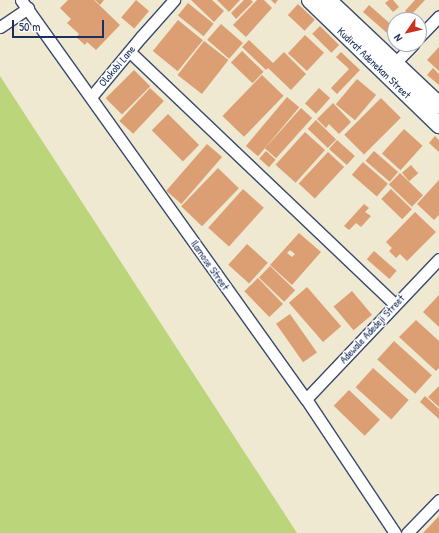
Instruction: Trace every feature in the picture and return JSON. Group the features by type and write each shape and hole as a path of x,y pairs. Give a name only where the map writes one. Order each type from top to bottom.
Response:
{"street":[{"name":"Olokobi Lane","path":"91,97 130,52 140,37 174,0"},
{"name":"Kudirat Adenekan Street","path":"310,0 439,125"},
{"name":"Kudirat Adenekan Street","path":"328,0 439,105"},
{"path":"0,27 24,4"},
{"name":"Ilamose Street","path":"24,4 306,399 395,533"},
{"path":"427,29 439,16"},
{"path":"130,52 395,304"},
{"path":"394,64 405,52"},
{"name":"Adewale Adedeji Street","path":"306,399 439,259"},
{"path":"407,533 439,500"}],"green space":[{"path":"0,76 297,533 0,533"}],"building":[{"path":"68,0 94,0 120,25 96,50 87,42 85,45 76,37 79,34 67,23 71,19 60,8"},
{"path":"95,0 104,0 100,5"},
{"path":"136,0 149,11 134,29 121,18"},
{"path":"191,0 212,0 224,11 214,22"},
{"path":"217,0 240,0 229,12"},
{"path":"244,0 251,0 253,2 236,19 231,13"},
{"path":"257,0 264,0 272,8 246,37 233,25"},
{"path":"271,0 278,0 275,4"},
{"path":"389,0 393,0 399,7 393,12 385,3"},
{"path":"415,0 425,0 414,12 405,11"},
{"path":"188,3 214,24 204,36 178,15"},
{"path":"298,4 315,20 305,31 288,15"},
{"path":"369,5 387,21 387,33 363,12"},
{"path":"178,20 203,40 178,71 153,51"},
{"path":"221,24 243,43 229,59 207,40"},
{"path":"320,26 339,45 331,53 312,34"},
{"path":"305,35 324,53 307,71 288,53"},
{"path":"249,40 273,63 284,52 306,74 291,90 268,68 266,70 242,47"},
{"path":"204,41 228,60 202,94 178,75"},
{"path":"439,47 439,71 427,60"},
{"path":"242,51 264,72 252,83 231,63"},
{"path":"341,52 360,70 337,94 331,88 349,69 336,57"},
{"path":"433,68 439,74 439,85 427,75"},
{"path":"134,70 150,86 122,115 106,98"},
{"path":"262,75 284,96 244,137 222,116"},
{"path":"357,79 376,95 355,120 336,104"},
{"path":"150,88 164,101 133,134 119,121"},
{"path":"319,88 330,98 316,114 305,104"},
{"path":"287,97 299,107 258,156 246,146"},
{"path":"381,98 401,118 364,155 344,135"},
{"path":"333,103 351,122 339,134 329,124 326,128 317,119"},
{"path":"301,108 312,118 276,158 265,148"},
{"path":"168,114 199,145 183,161 152,130"},
{"path":"316,120 336,139 328,148 308,129"},
{"path":"404,129 423,146 400,170 382,154"},
{"path":"305,132 325,150 296,183 276,165"},
{"path":"435,136 439,140 439,152 429,143"},
{"path":"337,140 355,156 347,165 329,149"},
{"path":"207,144 222,157 181,204 166,191"},
{"path":"266,151 276,160 269,167 259,158"},
{"path":"374,151 398,172 390,182 365,161"},
{"path":"328,152 344,167 315,198 299,183"},
{"path":"363,162 388,184 377,196 352,175"},
{"path":"411,165 418,173 409,181 402,173"},
{"path":"218,168 239,188 202,226 181,206"},
{"path":"400,173 423,195 412,207 389,185"},
{"path":"439,180 439,215 434,220 417,204"},
{"path":"243,189 264,208 229,246 208,228"},
{"path":"391,189 412,209 402,219 381,199"},
{"path":"364,204 369,208 365,212 371,216 361,227 356,223 349,230 344,226"},
{"path":"415,212 436,232 407,261 400,254 396,258 389,251 392,248 386,242"},
{"path":"299,233 321,252 292,285 270,265","holes":["290,250 295,254 292,257 287,253"]},
{"path":"247,244 268,263 249,284 228,265"},
{"path":"374,251 397,271 389,279 367,259"},
{"path":"270,266 295,290 284,302 259,278"},
{"path":"258,278 283,304 269,317 244,291"},
{"path":"307,287 341,326 323,342 289,303"},
{"path":"352,291 372,315 354,330 334,306"},
{"path":"439,295 439,327 423,312"},
{"path":"290,314 317,353 303,362 276,324"},
{"path":"416,320 439,341 439,368 436,371 399,337"},
{"path":"394,341 432,375 415,394 377,360"},
{"path":"373,368 409,400 391,419 356,387"},
{"path":"439,386 439,407 428,397"},
{"path":"349,390 380,420 365,436 334,406"},
{"path":"425,396 439,409 439,419 420,402"},
{"path":"439,516 439,533 423,533"}]}
